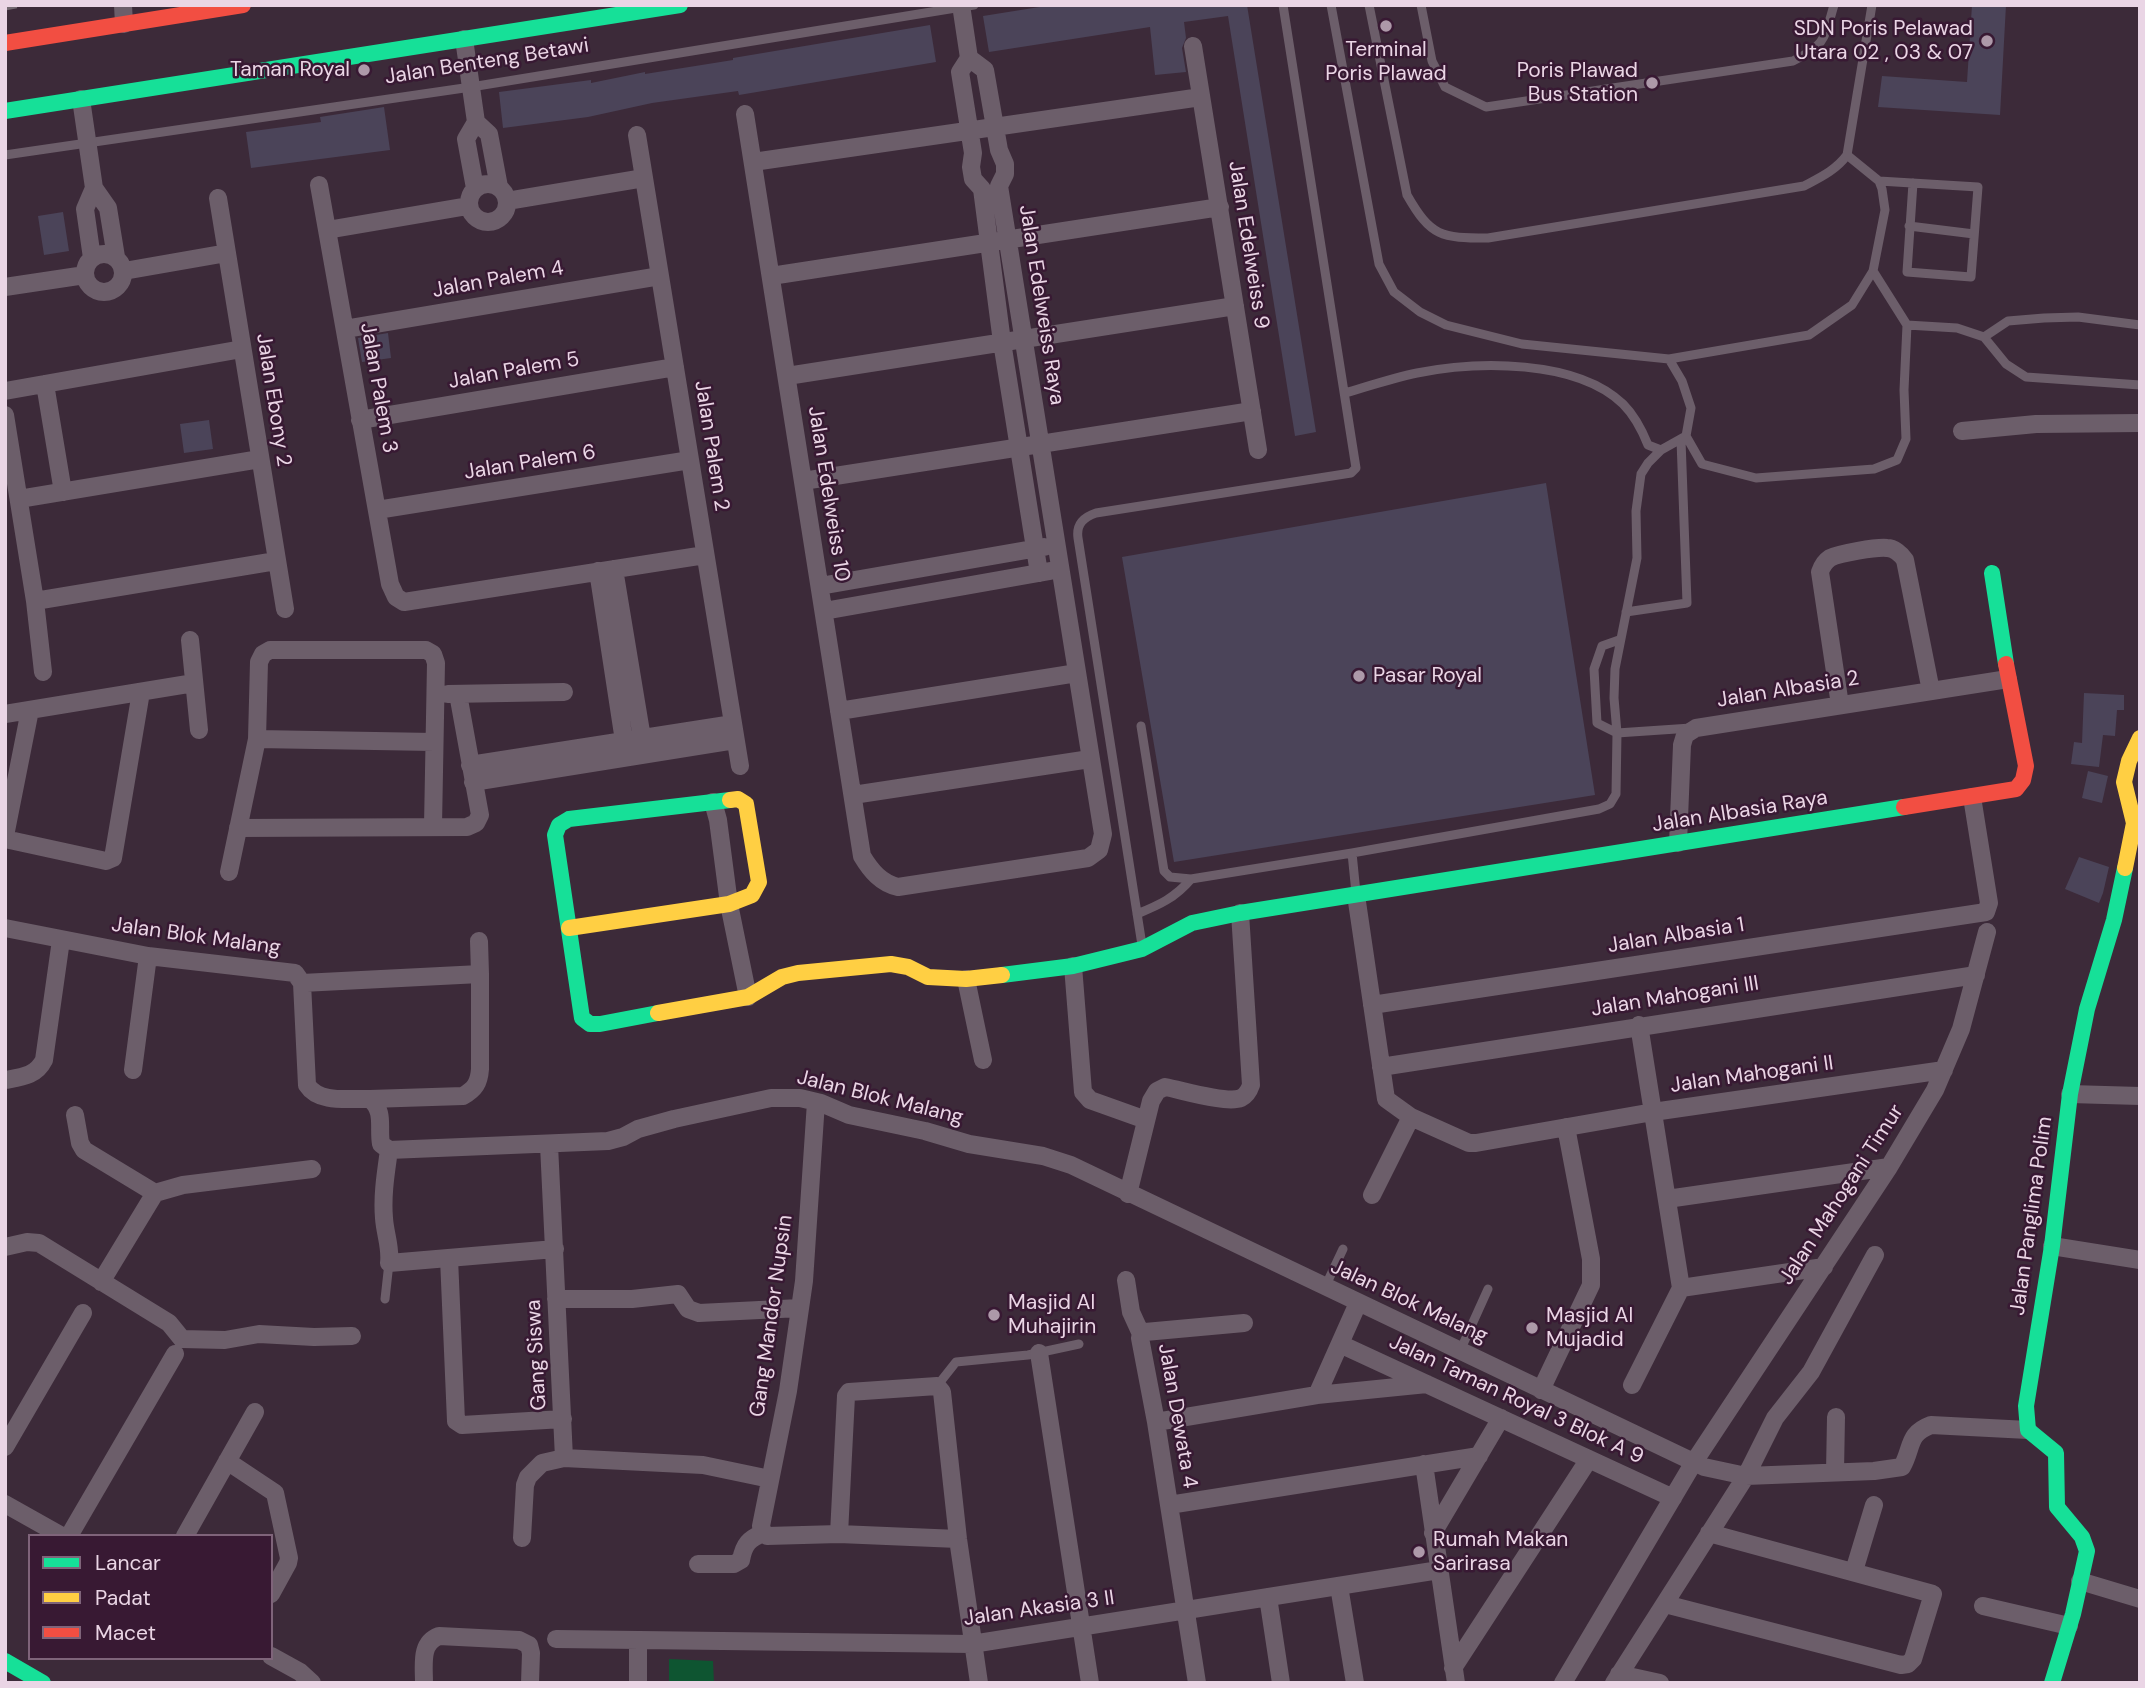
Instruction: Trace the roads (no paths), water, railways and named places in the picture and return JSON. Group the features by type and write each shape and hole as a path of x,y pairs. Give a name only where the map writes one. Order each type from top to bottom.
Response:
{"street":[{"path":"122,5 124,24"},
{"path":"5,43 243,5"},
{"name":"Jalan Benteng Betawi","path":"5,111 680,5"},
{"name":"Jalan Edelweiss Raya","path":"966,6 969,58 960,72 973,153 971,167 973,179 982,189 1002,342 1038,573"},
{"path":"464,39 476,122 466,139 475,188"},
{"name":"Jalan Edelweiss 9","path":"1193,46 1258,450"},
{"name":"Jalan Edelweiss Raya","path":"877,876 887,884 898,887 1088,858 1100,850 1103,834 999,186 1005,174 1005,164 999,150 985,70 969,58"},
{"path":"753,162 1201,97"},
{"path":"82,99 94,188 108,208 120,264 122,280 116,288 107,292 89,285 85,275 86,266 92,258 108,254 120,264 227,253"},
{"name":"Jalan Edelweiss 10","path":"745,114 862,856 877,876"},
{"path":"476,122 489,134 503,194 505,211 499,219 490,223 480,221 472,215 468,206 475,188 483,184 503,194 644,178"},
{"name":"Jalan Palem 2","path":"637,135 740,766"},
{"name":"Jalan Palem 3","path":"319,185 390,584 396,597 404,602 606,570"},
{"path":"92,258 85,209 94,188"},
{"name":"Jalan Ebony 2","path":"218,198 285,609"},
{"path":"327,230 468,206"},
{"path":"771,276 1220,207"},
{"path":"5,287 85,275"},
{"name":"Jalan Palem 4","path":"345,329 660,276"},
{"path":"787,376 1235,306"},
{"path":"5,391 242,349"},
{"name":"Jalan Palem 5","path":"360,420 675,367"},
{"path":"45,384 63,492"},
{"path":"803,481 1252,411"},
{"path":"5,415 35,601 43,672"},
{"path":"1962,430 2036,424 2140,423"},
{"path":"19,499 260,459"},
{"name":"Jalan Palem 6","path":"377,510 690,460"},
{"path":"820,586 1057,545"},
{"path":"1840,705 1820,572 1822,565 1838,556 1885,548 1896,551 1905,560 1931,691"},
{"path":"606,570 705,555"},
{"path":"35,601 276,561"},
{"path":"824,611 1060,569"},
{"path":"606,570 642,738"},
{"path":"606,570 624,741"},
{"name":"Jalan Albasia Raya","path":"729,904 751,897 759,882 746,804 738,799 564,821 556,829 582,1018 590,1024 748,997 775,981 798,973 891,964 908,967 928,977 966,979 1073,966 1142,949 1192,923 1240,913 2016,789 2023,780 2026,766 2008,679 1992,573"},
{"path":"190,640 199,730"},
{"path":"229,872 257,739 259,662 263,654 270,650 426,650 433,654 436,663 436,694 433,826"},
{"path":"839,711 1077,673"},
{"name":"Jalan Albasia 2","path":"1678,843 1682,746 1685,735 1696,728 2008,679"},
{"path":"5,714 194,683"},
{"path":"30,710 6,829 106,861 113,858 141,692"},
{"path":"436,694 564,692"},
{"path":"239,828 467,827 476,823 480,816 458,694"},
{"path":"472,774 642,738 734,732"},
{"path":"472,774 734,732"},
{"name":"Jalan Panglima Polim","path":"2028,1430 2026,1406 2052,1246 2070,1094 2087,1009 2114,920 2134,823 2124,782 2126,767 2140,738"},
{"path":"257,739 435,742"},
{"path":"853,795 1090,760"},
{"name":"Jalan Albasia 1","path":"1372,1005 1986,912 1989,903 1972,797"},
{"path":"713,802 718,820 729,904 748,997"},
{"path":"1356,895 1384,1096 1404,1113 1372,1195"},
{"path":"569,928 729,904"},
{"path":"1128,1194 1151,1101 1157,1091 1165,1087 1226,1099 1239,1099 1248,1094 1251,1085 1240,913"},
{"name":"Jalan Blok Malang","path":"5,928 148,956 295,973 302,983"},
{"name":"Jalan Mahogani Timur","path":"1563,1683 1673,1498 1699,1465 1889,1167 1944,1070 1961,1030 1987,932"},
{"path":"5,1080 29,1076 40,1069 44,1060 61,940"},
{"path":"479,941 480,974 480,1069 474,1090 463,1096 370,1099 320,1096 311,1092 307,1085 302,983 480,974"},
{"path":"133,1070 148,956"},
{"path":"1073,966 1083,1092 1090,1100 1146,1121"},
{"name":"Jalan Mahogani III","path":"1381,1067 1976,975"},
{"path":"966,979 983,1060"},
{"path":"1632,1385 1681,1288 1639,1025"},
{"name":"Jalan Mahogani II","path":"1404,1113 1469,1143 1476,1143 1653,1112 1944,1070"},
{"path":"2070,1094 2140,1096"},
{"name":"Jalan Blok Malang","path":"389,1150 608,1142 653,1124 771,1098 800,1098 849,1115 925,1131 968,1144 1043,1156 1071,1165 1699,1465 1738,1475 1874,1471 1902,1467 1918,1430 1931,1426 2028,1430"},
{"path":"370,1099 380,1109 381,1144 389,1150 384,1187 384,1215 390,1244 389,1263 555,1249"},
{"name":"Gang Mandor Nupsin","path":"763,1533 761,1526 788,1391 800,1308 816,1102"},
{"path":"75,1115 80,1143 84,1150 155,1193"},
{"path":"1541,1390 1591,1285 1591,1259 1566,1127"},
{"name":"Gang Siswa","path":"549,1144 564,1458"},
{"path":"1667,1199 1889,1167"},
{"path":"101,1282 155,1193 183,1185 312,1169"},
{"path":"5,1247 27,1242 39,1243 169,1323 182,1339 225,1340 259,1334 352,1336"},
{"path":"2052,1246 2140,1260"},
{"path":"1660,1683 1617,1678 1709,1533 1738,1475 1775,1418 1811,1372 1875,1255"},
{"path":"449,1258 456,1420 462,1425 563,1419"},
{"path":"1681,1288 1824,1267"},
{"path":"1125,1280 1131,1312 1141,1334"},
{"path":"555,1299 632,1299 678,1294 688,1309 699,1312 800,1308"},
{"path":"1317,1395 1358,1303"},
{"path":"5,1447 83,1313"},
{"name":"Jalan Dewata 4","path":"1197,1683 1170,1505 1140,1338 1141,1334 1244,1323"},
{"name":"Jalan Taman Royal 3 Blok A 9","path":"1340,1344 1673,1498"},
{"path":"1039,1353 1090,1683"},
{"path":"70,1534 175,1354"},
{"path":"1156,1422 1317,1395 1427,1384"},
{"path":"839,1534 846,1396 849,1392 939,1389 979,1683"},
{"path":"186,1534 255,1412"},
{"path":"1835,1472 1836,1417"},
{"path":"1433,1533 1501,1418"},
{"path":"2028,1430 2056,1453 2056,1507 2086,1544 2087,1551 2052,1683"},
{"path":"1170,1505 1479,1456"},
{"path":"522,1538 525,1485 528,1477 542,1463 564,1458 703,1465 770,1479"},
{"path":"1455,1676 1589,1459"},
{"path":"227,1461 272,1489 276,1498 289,1558 273,1590"},
{"path":"1424,1464 1455,1676"},
{"path":"5,1504 58,1534"},
{"path":"1854,1572 1874,1505"},
{"path":"698,1564 734,1564 741,1560 743,1549 750,1539 763,1533 767,1536 839,1534 958,1539"},
{"path":"1665,1604 1901,1665 1908,1664 1913,1659 1933,1594 1709,1533"},
{"name":"Jalan Akasia 3 II","path":"556,1639 972,1644 1439,1570"},
{"path":"2080,1581 2140,1600"},
{"path":"1339,1586 1355,1683"},
{"path":"1268,1597 1281,1683"},
{"path":"1983,1605 2069,1626"},
{"path":"424,1683 425,1646 430,1639 439,1636 519,1640 529,1645 530,1683"},
{"path":"638,1640 638,1683"},
{"path":"273,1657 300,1672 312,1683"},
{"path":"5,1661 43,1683"}],"lane":[{"path":"1142,949 1077,538 1079,526 1082,520 1096,513 1351,473 1356,465 1283,5"},
{"path":"1331,5 1379,264 1394,292 1420,312 1446,325 1510,341 1670,359 1809,335 1853,305 1873,271 1885,210 1879,181"},
{"path":"1369,5 1407,195 1420,218 1433,231 1456,237 1488,237 1804,187 1839,165 1847,155 1872,5"},
{"path":"1420,5 1432,61 1445,87 1486,107 1793,61 1814,51 1825,37 1834,5"},
{"name":"Jalan Benteng Betawi","path":"5,155 471,87 966,6"},
{"path":"1847,155 1879,181 1913,183 1978,187 1971,276 1907,272 1913,183"},
{"path":"1909,226 1975,234"},
{"path":"1683,438 1702,464 1756,478 1874,469 1897,460 1906,439 1904,390 1907,325 1873,271"},
{"path":"1984,337 2008,321 2044,318 2078,317 2140,325"},
{"path":"1907,325 1957,328 1984,337 2006,364 2026,377 2140,385"},
{"path":"1626,612 1686,603 1683,438 1691,408 1682,381 1670,359"},
{"path":"1345,393 1389,380 1446,369 1523,367 1553,370 1601,388 1623,404 1639,424 1648,445 1661,450"},
{"path":"1141,726 1164,871 1170,877 1191,878 1352,853 1599,809 1610,804 1616,794 1617,733 1614,688 1619,640 1637,558 1636,511 1641,474 1647,463 1661,450 1683,438"},
{"path":"1619,640 1602,646 1594,669 1597,723 1617,733 1696,728"},
{"path":"1352,853 1356,895"},
{"path":"1137,914 1166,903 1191,878"},
{"path":"1325,1287 1343,1249"},
{"path":"385,1299 389,1263"},
{"path":"1460,1351 1488,1289"},
{"path":"939,1389 956,1362 1039,1353 1079,1344"}],"railway":[{"path":"5,8 21,5"}],"place":[{"name":"Terminal Poris Plawad","path":"1386,26"},
{"name":"SDN Poris Pelawad Utara 02 , 03 & 07","path":"1987,41"},
{"name":"Taman Royal","path":"364,70"},
{"name":"Poris Plawad Bus Station","path":"1652,83"},
{"name":"Pasar Royal","path":"1359,676"},
{"name":"Masjid Al Muhajirin","path":"994,1315"},
{"name":"Masjid Al Mujadid","path":"1532,1328"},
{"name":"Rumah Makan Sarirasa","path":"1419,1552"}]}
